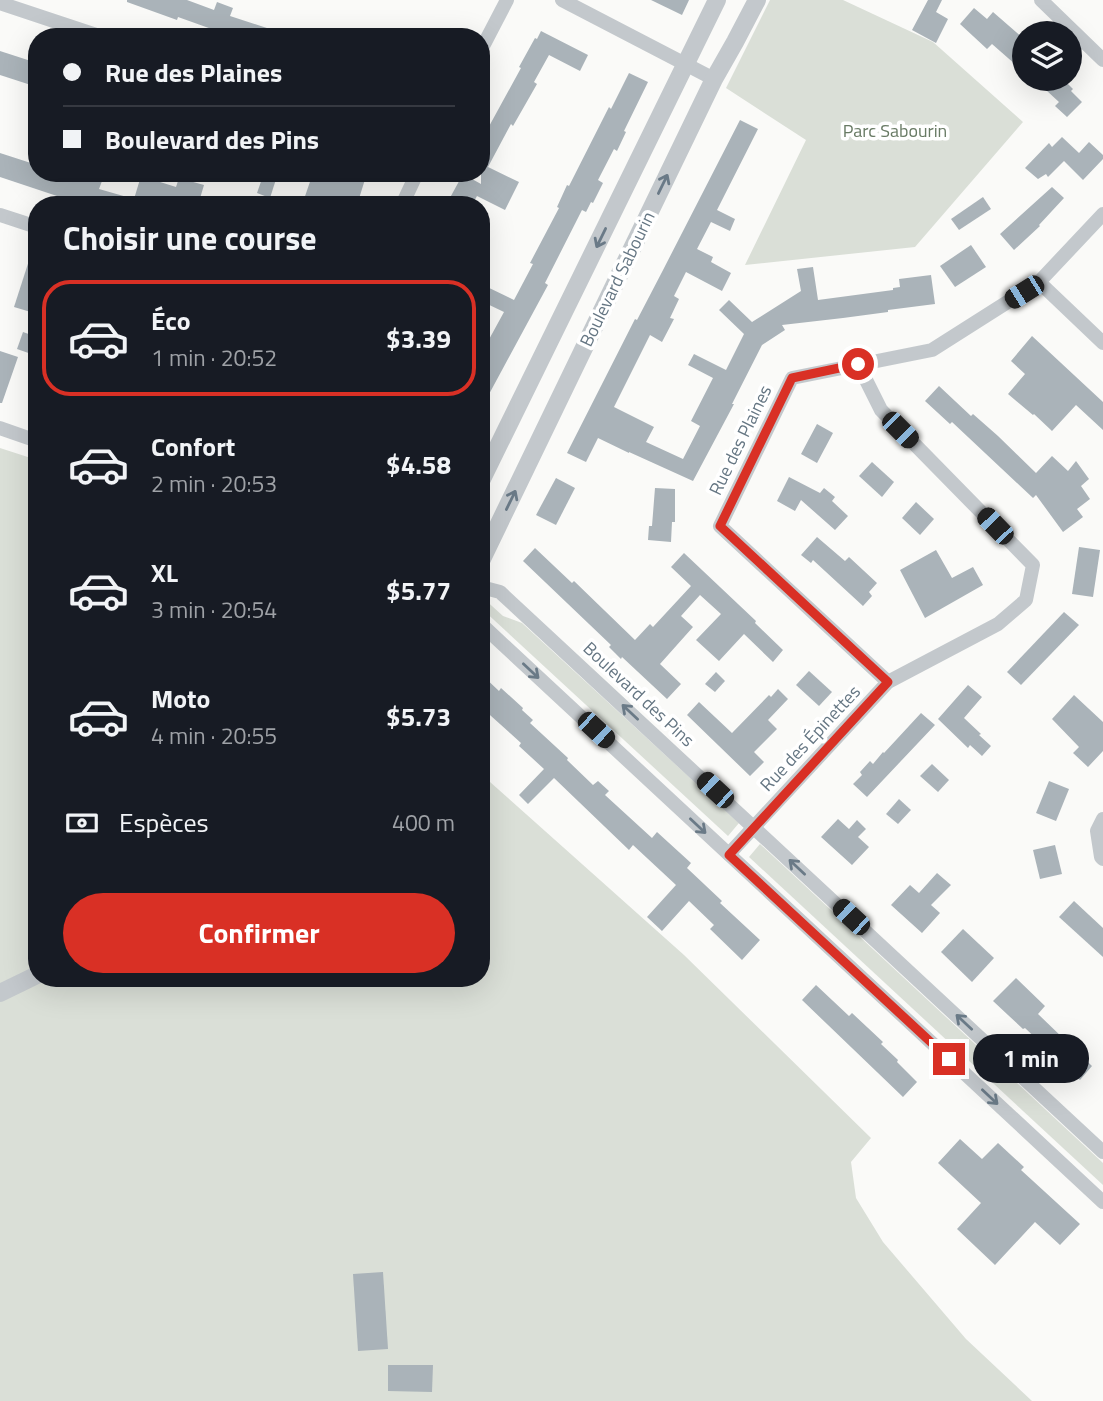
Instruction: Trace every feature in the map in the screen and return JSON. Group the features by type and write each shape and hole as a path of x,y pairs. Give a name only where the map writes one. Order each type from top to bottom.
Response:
{"street":[{"path":"490,33 507,0"},
{"path":"562,0 713,79"},
{"name":"Boulevard Sabourin","path":"490,463 717,0"},
{"name":"Boulevard Sabourin","path":"490,542 713,79 757,0"},
{"path":"1041,0 1103,60"},
{"path":"0,4 74,28"},
{"name":"Rue des Plaines","path":"888,682 720,526 792,378 932,350 1039,282 1103,214"},
{"path":"1,220 28,226"},
{"path":"1039,282 1103,343"},
{"name":"Rue des Épinettes","path":"729,855 888,682 998,624 1026,600 1033,565 881,410 858,364"},
{"path":"0,428 28,438"},
{"name":"Boulevard des Pins","path":"490,589 500,592 1103,1152"},
{"path":"490,632 1103,1202"},
{"path":"1103,819 1097,831 1103,859"},
{"path":"0,993 28,979"}],"green space":[{"name":"Parc Sabourin","path":"770,0 843,0 933,42 1023,122 915,247 745,265 806,140 726,88"},
{"path":"0,448 28,457 28,987 490,987 490,782 684,955 871,1138 851,1162 856,1198 883,1242 966,1339 1032,1401 0,1401"},
{"path":"490,604 503,616 522,623 739,823 728,836 490,616"},
{"path":"760,844 1103,1163 1103,1185 749,857"}],"building":[{"path":"187,0 214,10 217,2 233,8 230,16 267,28 209,28 127,2"},
{"path":"651,0 689,0 682,15"},
{"path":"928,0 942,0 936,12 948,19 936,43 912,30"},
{"path":"974,8 987,19 993,12 1012,29 1012,62 992,44 987,49 960,24"},
{"path":"541,31 588,55 580,71 549,55 534,82 537,84 490,163 490,125 521,68 519,67 535,38 537,39"},
{"path":"0,51 28,60 28,84 0,75"},
{"path":"629,73 648,82 617,151 614,149 598,180 603,183 593,203 591,202 586,212 582,210 545,283 548,285 490,392 490,338 504,312 490,305 490,288 514,300 559,208 557,207 567,185 569,186 609,107 611,109"},
{"path":"1047,91 1071,91 1082,102 1067,117 1055,106 1059,102"},
{"path":"740,120 758,129 717,210 735,219 730,231 711,222 697,249 713,257 711,262 731,273 722,291 686,272 674,296 679,299 670,318 674,319 662,342 650,335 614,407 654,427 646,442 683,459 700,426 691,421 713,378 688,365 694,354 726,370 744,334 719,310 729,300 752,322 801,291 797,269 813,267 818,300 893,290 900,287 899,279 931,275 935,304 782,325 785,330 762,345 693,481 598,438 586,462 567,453 635,319 637,320"},
{"path":"1062,137 1079,153 1089,142 1103,155 1103,159 1083,180 1064,161 1048,177 1046,174 1038,179 1025,168 1049,143 1052,147"},
{"path":"0,153 28,162 28,182 102,182 99,189 124,196 57,196 0,177"},
{"path":"490,168 519,182 505,210 490,202 490,196 451,196 459,182 490,182"},
{"path":"139,182 160,182 176,187 178,182 204,185 201,196 135,196"},
{"path":"261,182 275,182 271,196 257,193"},
{"path":"310,182 364,182 360,196 305,196"},
{"path":"1052,187 1064,198 1040,226 1014,250 1000,234"},
{"path":"983,197 991,209 959,230 951,219"},
{"path":"971,245 986,267 955,287 940,266"},
{"path":"28,264 28,311 14,307"},
{"path":"23,332 28,334 28,353 17,349"},
{"path":"1032,336 1103,402 1103,430 1076,405 1052,431 1008,394 1025,374 1011,361"},
{"path":"0,351 18,357 2,403 0,403"},
{"path":"939,386 971,416 973,414 998,436 1036,473 1052,456 1068,471 1076,461 1089,479 1081,486 1090,499 1077,509 1083,517 1063,532 1036,495 1033,498 952,422 950,424 925,401"},
{"path":"817,424 833,433 817,463 801,454"},
{"path":"872,462 894,482 882,497 859,476"},
{"path":"789,477 820,493 824,488 835,497 832,501 848,516 835,530 801,500 795,511 777,501"},
{"path":"556,478 575,488 556,525 536,515"},
{"path":"655,488 675,489 675,522 672,522 671,542 648,540"},
{"path":"916,502 934,519 920,535 902,518"},
{"path":"817,537 845,561 849,557 877,583 869,592 872,596 863,606 813,560 811,563 801,555"},
{"path":"1079,547 1100,550 1093,597 1072,594"},
{"path":"535,548 572,583 574,581 635,640 650,624 653,627 691,586 671,567 684,553 783,650 773,662 744,634 719,661 696,640 721,614 700,595 681,616 693,627 660,664 681,684 667,699 622,657 621,659 609,647 611,645 523,561"},
{"path":"936,550 952,578 973,567 983,585 925,618 900,570"},
{"path":"1064,612 1079,625 1021,685 1007,672"},
{"path":"809,671 832,692 819,706 796,685"},
{"path":"716,672 725,681 715,692 705,684"},
{"path":"490,682 499,691 501,688 523,708 533,720 530,723 593,785 598,781 609,791 605,795 652,838 657,832 691,863 687,868 760,940 742,960 710,929 714,925 689,901 662,931 647,917 676,885 633,845 629,850 554,778 528,804 519,795 544,769 519,746 521,743 490,715"},
{"path":"968,685 982,697 964,718 991,746 982,756 970,745 968,748 938,719"},
{"path":"778,689 788,699 768,720 777,729 754,752 764,762 750,776 687,715 699,702 732,733"},
{"path":"1074,695 1103,722 1103,751 1088,767 1073,753 1079,747 1052,719"},
{"path":"921,713 935,725 867,797 853,784 862,775 860,772 870,761 873,764"},
{"path":"932,764 949,780 938,792 920,776"},
{"path":"1049,781 1069,789 1056,821 1036,813"},
{"path":"899,799 911,810 898,824 886,814"},
{"path":"838,819 849,829 857,820 866,829 858,837 869,847 852,865 821,837"},
{"path":"1055,845 1062,874 1040,879 1033,850"},
{"path":"937,873 951,885 931,905 940,913 922,933 891,905 910,885 919,893"},
{"path":"1074,901 1103,928 1103,957 1059,917"},
{"path":"963,929 994,958 972,982 941,952"},
{"path":"1016,978 1045,1006 1038,1014 1092,1066 1080,1080 993,1001"},
{"path":"816,985 849,1016 852,1013 883,1042 881,1044 917,1082 903,1097 802,1000"},
{"path":"960,1139 982,1159 998,1143 1024,1167 1021,1170 1080,1224 1060,1245 1035,1222 995,1265 957,1229 981,1203 938,1163"},
{"path":"383,1272 388,1349 358,1351 353,1274"},
{"path":"388,1365 433,1365 432,1392 388,1391"}],"route":[{"path":"858,364 792,378 720,526 888,682 729,855 949,1059"}]}
